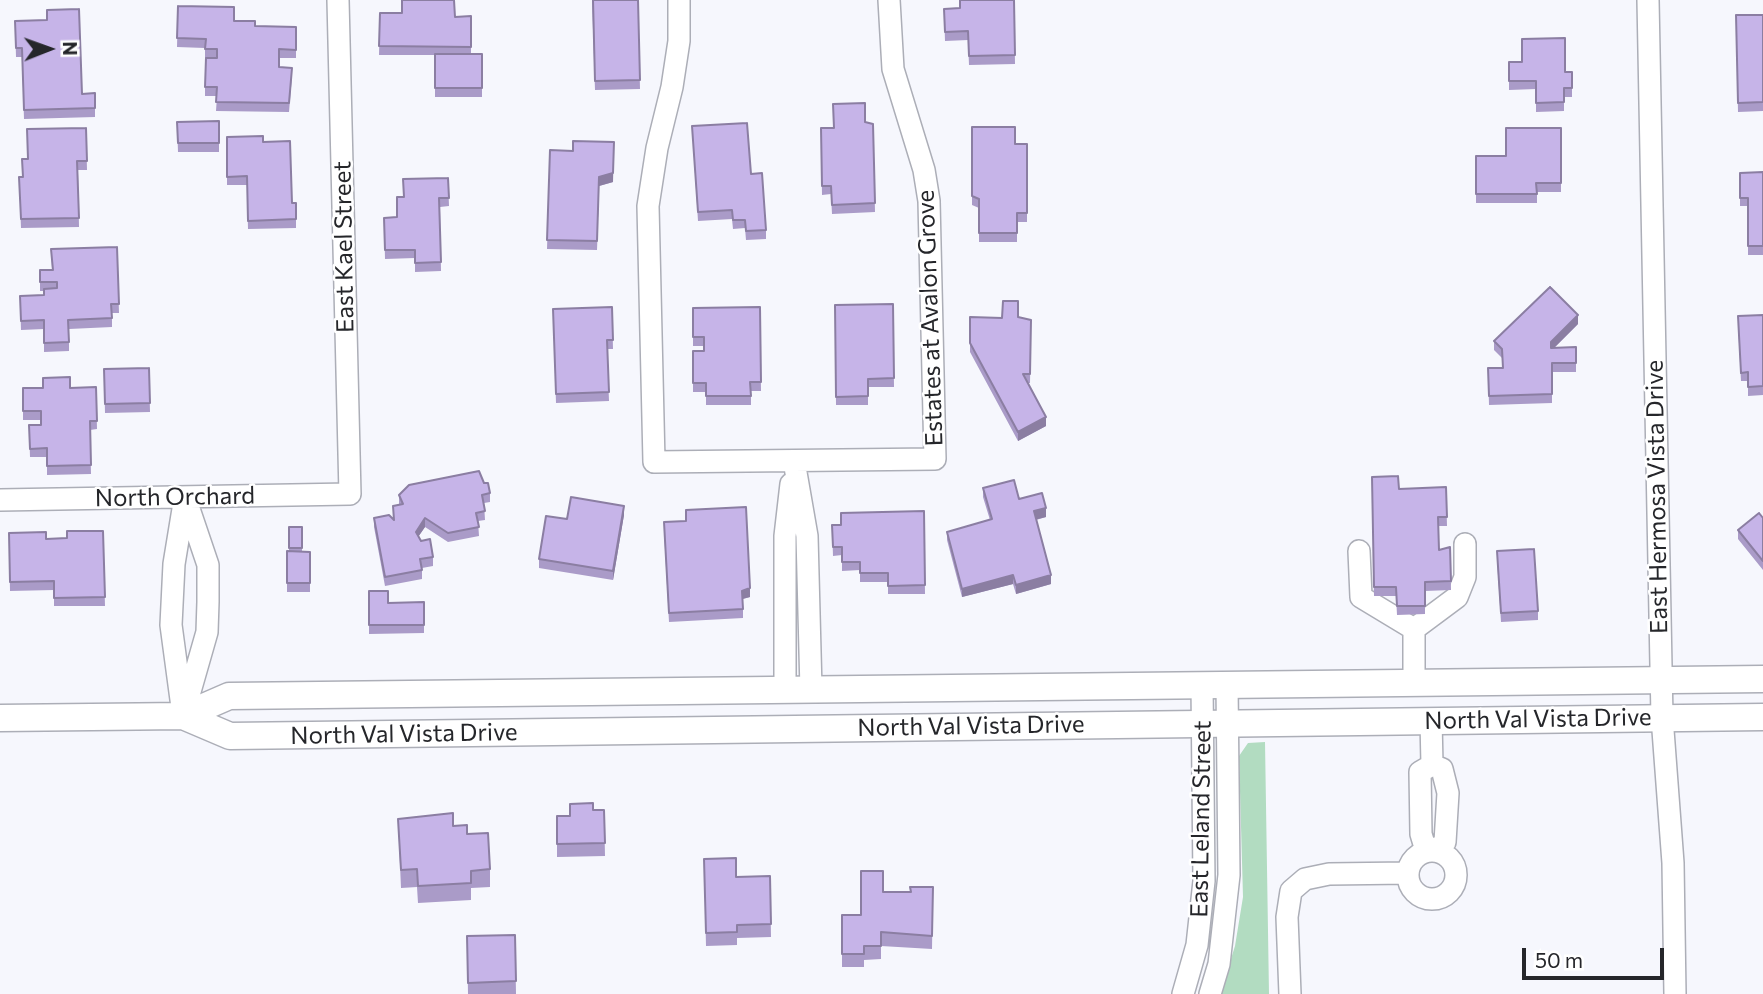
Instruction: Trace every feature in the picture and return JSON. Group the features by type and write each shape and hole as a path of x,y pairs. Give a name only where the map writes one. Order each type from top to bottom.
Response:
{"main road":[{"name":"North Val Vista Drive","path":"0,718 183,716 229,696 1763,679"},
{"name":"North Val Vista Drive","path":"183,716 230,736 1763,717"}],"street":[{"name":"East Kael Street","path":"338,0 350,494"},
{"name":"Estates at Avalon Grove","path":"679,0 679,41 673,87 657,148 648,206 654,462 934,459 929,201 920,157 893,69 889,0"},
{"name":"East Hermosa Vista Drive","path":"1648,0 1662,717 1674,863 1675,994"},
{"path":"794,461 807,536 811,690"},
{"path":"785,690 785,536 794,461"},
{"name":"North Orchard","path":"0,500 350,494"},
{"path":"183,716 171,625 185,497"},
{"path":"183,716 207,632 208,602 208,565 185,497"},
{"path":"1414,682 1414,629 1430,607 1457,597 1465,577 1465,544"},
{"path":"1359,551 1361,597 1390,607 1414,629"},
{"path":"172,601 208,602"},
{"path":"785,615 809,614"},
{"name":"East Leland Street","path":"1210,994 1219,964 1228,898 1214,684"},
{"path":"1431,720 1432,765 1420,772 1421,835 1424,844 1446,855 1455,869 1456,877 1449,891 1436,899 1421,896 1410,885 1408,873 1416,856 1435,851"},
{"name":"East Leland Street","path":"1183,994 1197,945 1215,723"},
{"path":"1290,994 1287,916 1291,891 1305,879 1329,874 1408,873"}],"green space":[{"path":"1265,742 1269,994 1220,994 1235,946 1243,897 1239,756 1248,743"}],"building":[{"path":"402,0 454,0 455,17 471,16 471,47 379,46 380,13 402,13"},
{"path":"593,0 638,0 640,80 595,81"},
{"path":"960,0 1014,0 1015,55 969,56 968,31 945,32 944,9 960,8"},
{"path":"178,6 234,7 234,21 255,21 255,26 296,27 296,50 279,49 279,67 292,68 289,103 216,102 217,87 205,87 206,58 217,58 217,49 205,49 206,39 177,38"},
{"path":"79,9 82,94 95,93 95,108 24,110 22,48 16,48 15,21 47,20 47,10"},
{"path":"1736,15 1763,15 1763,102 1738,103"},
{"path":"1565,38 1565,72 1572,72 1572,88 1564,88 1564,102 1536,103 1536,81 1509,81 1509,62 1522,62 1522,39"},
{"path":"435,54 482,54 482,88 435,88"},
{"path":"865,103 865,122 873,124 875,203 832,205 831,186 822,186 821,128 834,128 833,104"},
{"path":"219,121 219,143 178,143 177,122"},
{"path":"747,123 751,174 762,173 766,230 746,231 745,220 733,220 732,210 698,212 692,126"},
{"path":"972,127 1015,127 1015,144 1027,144 1027,213 1017,213 1017,233 979,233 979,199 972,196"},
{"path":"86,128 87,161 77,161 79,218 21,219 19,177 23,177 22,159 28,159 27,129"},
{"path":"1506,128 1561,128 1561,183 1536,183 1537,194 1476,194 1476,156 1506,156"},
{"path":"263,136 263,142 290,141 292,203 296,203 296,219 248,221 247,176 227,177 227,137"},
{"path":"573,141 614,142 613,173 599,177 597,241 547,240 550,150 573,151"},
{"path":"1763,172 1763,246 1748,246 1748,198 1740,198 1740,173"},
{"path":"448,178 449,198 439,198 441,262 415,263 415,250 385,250 384,218 397,217 397,197 404,197 403,179"},
{"path":"117,247 119,304 111,304 112,318 68,320 69,342 44,343 44,320 21,321 20,296 44,295 44,289 57,288 57,282 40,282 40,270 53,270 51,249"},
{"path":"1550,287 1578,315 1551,342 1551,348 1576,347 1576,363 1552,363 1552,394 1489,396 1488,368 1503,368 1502,349 1494,341"},
{"path":"1003,301 1018,301 1018,317 1031,320 1030,374 1023,374 1046,417 1018,432 970,343 970,317 1002,318"},
{"path":"893,304 894,378 868,379 868,396 836,397 835,305"},
{"path":"612,307 613,340 607,340 609,392 556,394 553,309"},
{"path":"760,307 761,382 750,382 751,396 706,396 706,383 693,383 693,351 704,351 704,337 693,337 693,308"},
{"path":"1763,315 1763,386 1748,387 1748,372 1741,373 1738,316"},
{"path":"149,368 150,403 105,404 104,369"},
{"path":"70,377 70,388 96,387 97,421 90,421 91,465 47,466 47,448 30,449 29,425 41,425 41,411 23,411 23,388 43,388 43,378"},
{"path":"479,471 484,483 488,483 490,493 482,495 485,511 476,513 479,527 448,533 425,518 416,532 421,541 430,539 433,557 420,559 422,570 385,577 374,518 389,515 394,520 393,506 403,504 399,495 409,485"},
{"path":"1398,476 1399,489 1446,487 1447,517 1438,517 1439,550 1450,547 1451,581 1425,582 1425,606 1397,606 1396,587 1374,587 1372,477"},
{"path":"1014,480 1019,499 1042,493 1046,508 1034,511 1051,575 1016,585 1013,575 962,589 947,532 992,519 983,488"},
{"path":"571,497 624,506 613,571 539,559 546,516 567,519"},
{"path":"746,507 750,588 742,591 743,609 669,613 664,522 686,521 686,510"},
{"path":"924,511 925,585 888,586 888,573 860,573 860,562 842,562 842,547 833,547 832,525 841,525 841,513"},
{"path":"1759,513 1763,518 1763,561 1738,530"},
{"path":"289,527 302,527 302,548 289,548"},
{"path":"67,531 103,531 105,597 54,598 54,581 10,582 9,533 46,532 46,539 67,538"},
{"path":"1534,549 1538,611 1501,613 1497,551"},
{"path":"287,551 310,552 310,583 287,583"},
{"path":"369,591 388,591 388,603 424,602 424,625 369,625"},
{"path":"593,803 593,810 604,810 605,843 557,844 557,816 570,816 570,804"},
{"path":"453,813 453,826 467,825 467,834 488,833 490,869 471,871 471,883 418,886 417,869 401,870 398,819"},
{"path":"736,858 736,877 770,876 771,924 737,925 737,932 706,933 704,859"},
{"path":"861,871 883,871 883,892 911,892 910,887 933,887 932,936 881,932 881,946 864,946 864,954 842,954 842,915 861,915"},
{"path":"515,935 516,981 468,983 467,936"}]}
